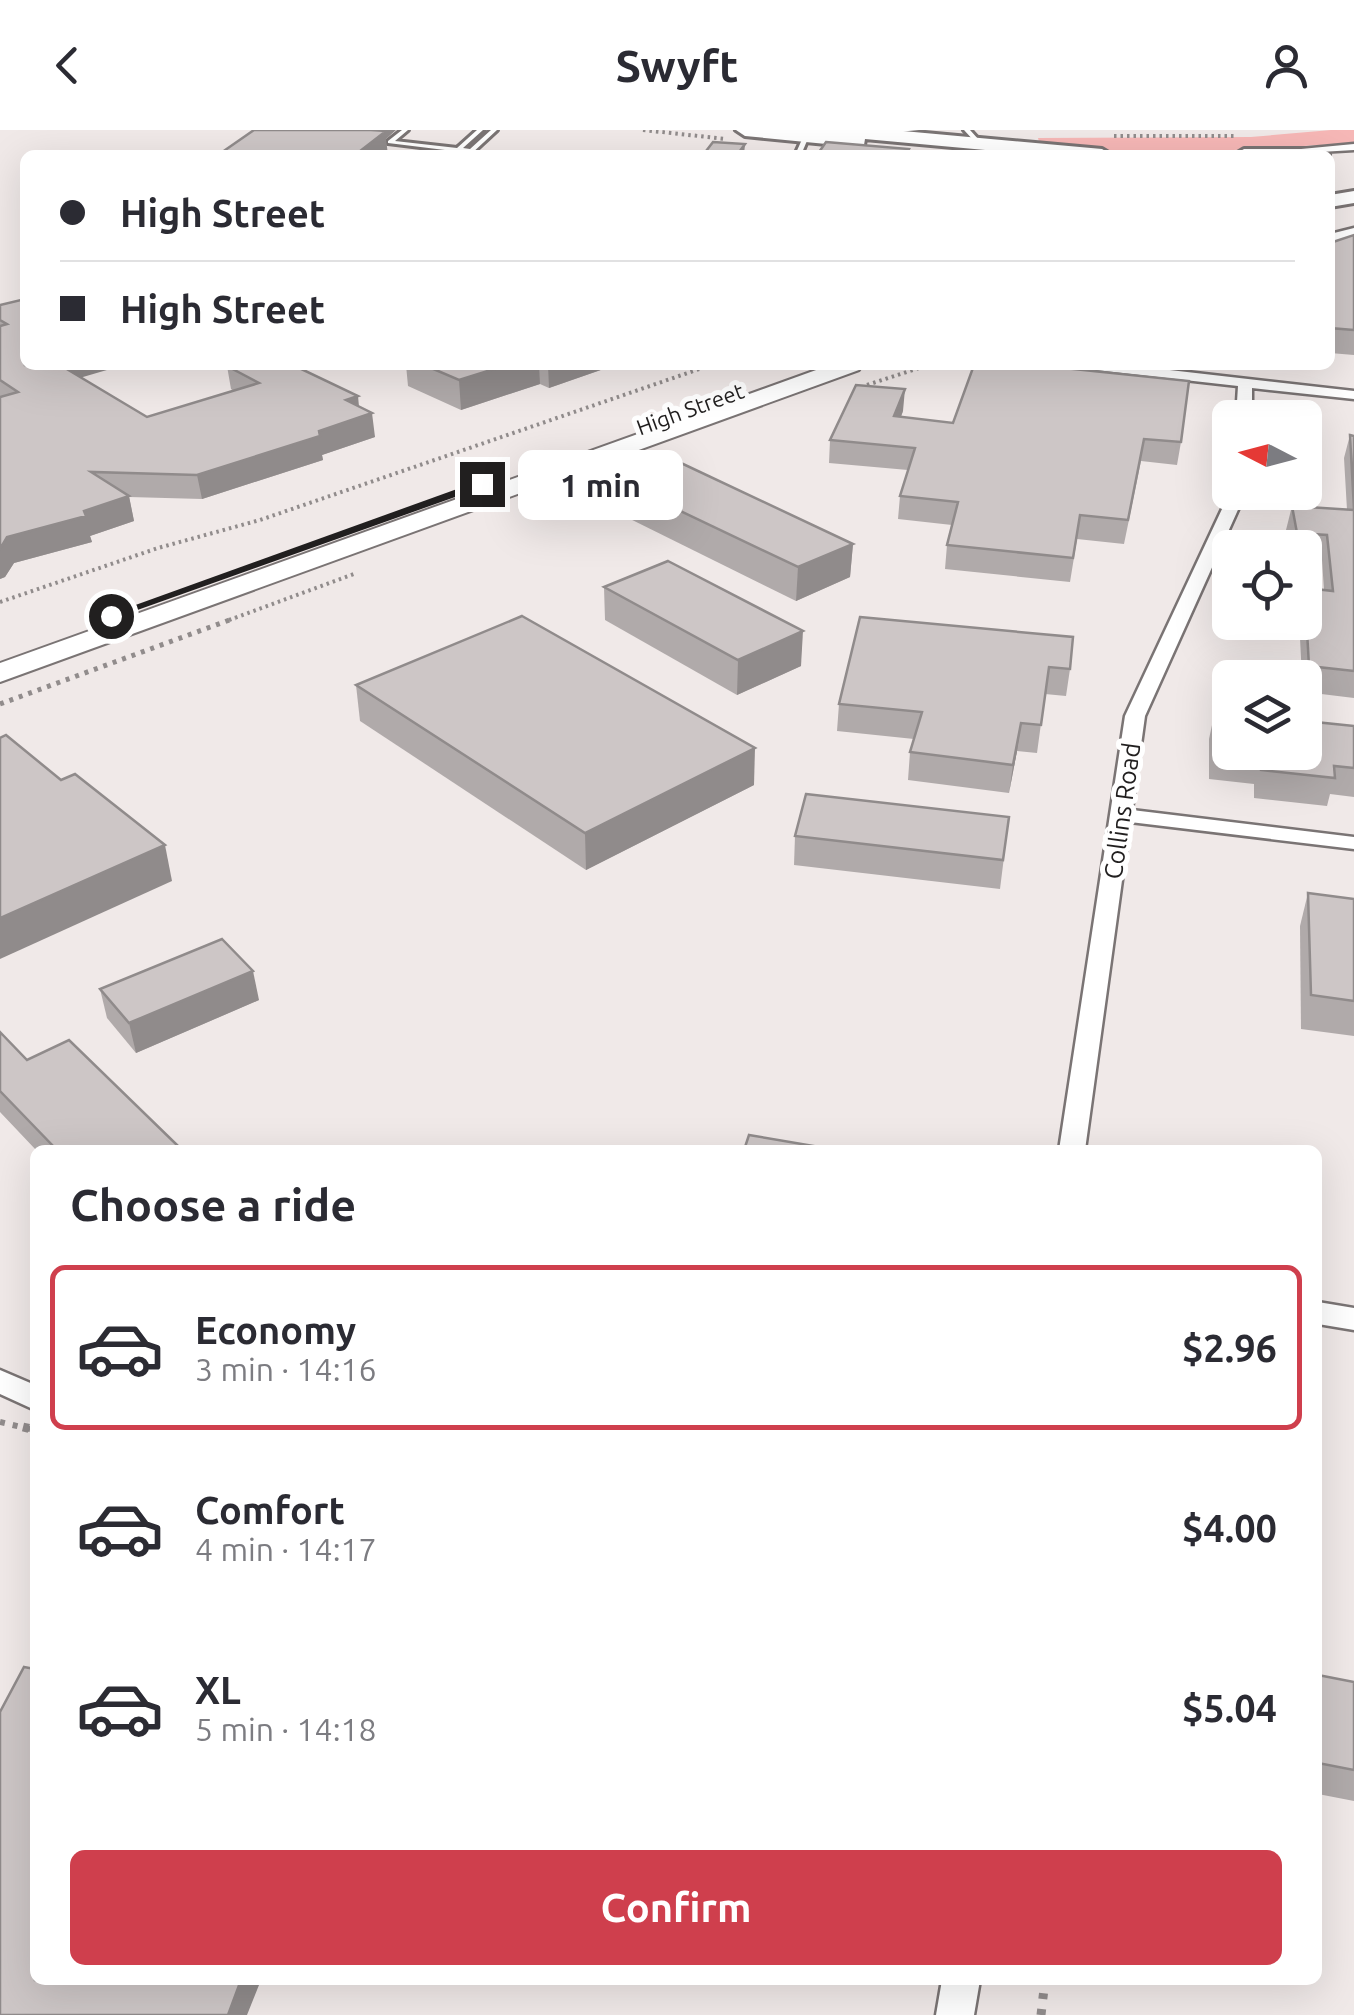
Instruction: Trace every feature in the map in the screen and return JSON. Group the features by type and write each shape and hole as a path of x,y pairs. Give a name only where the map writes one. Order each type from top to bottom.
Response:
{"highway":[{"path":"744,130 802,146 925,150"},
{"path":"837,131 973,150"}],"main road":[{"name":"High Street","path":"0,655 800,370"},
{"name":"High Street","path":"0,673 837,370"}],"street":[{"path":"1127,370 1354,395"},
{"path":"1245,385 1245,400"},
{"name":"Collins Road","path":"1073,1145 1135,716 1230,510"},
{"path":"1123,814 1354,843"},
{"path":"1322,1314 1354,1319"},
{"path":"0,1381 30,1396"},
{"path":"956,2015 960,1985"}],"lane":[{"path":"405,130 390,142 442,150"},
{"path":"457,150 481,130 493,130"},
{"path":"472,150 493,130"},
{"path":"837,131 916,130"},
{"path":"966,130 985,150"}],"path":[{"path":"1114,136 1245,150"},
{"path":"0,602 158,548 260,520 697,370"},
{"path":"0,1422 30,1429"},
{"path":"1042,2015 1045,1985"}],"shaded area":[{"path":"1354,130 1354,143 1234,150 1102,150 1039,142 1038,138 1251,137"}],"building":[{"path":"254,130 386,131 361,150 225,150"},
{"path":"713,142 745,144 741,150 707,150"},
{"path":"826,142 909,149 908,150 820,150"},
{"path":"1354,235 1354,330 1335,328 1335,241"},
{"path":"20,300 20,370 68,370 147,417 259,383 235,370 303,370 358,396 346,400 372,413 319,431 320,436 197,475 91,472 129,496 84,511 86,516 7,537 0,549 0,397 18,392 0,380 0,326 7,324 0,320 0,305"},
{"path":"436,370 491,370 459,380"},
{"path":"972,370 1083,370 1189,381 1181,442 1144,439 1128,520 1080,515 1073,558 947,545 958,502 900,496 915,448 830,440 856,385 905,389 894,416 953,423"},
{"path":"1350,435 1354,436 1354,509"},
{"path":"664,455 853,544 798,567 609,477"},
{"path":"1293,510 1354,510 1354,671 1322,667 1322,660 1309,660 1308,640 1322,640 1322,590 1333,591 1327,535 1322,535 1322,530 1296,530"},
{"path":"668,561 803,631 738,660 604,587"},
{"path":"522,616 755,748 585,833 356,685"},
{"path":"860,617 1073,637 1070,669 1049,667 1041,725 1021,723 1013,765 910,752 922,712 839,704"},
{"path":"1322,723 1354,726 1354,768 1334,766 1335,778 1261,770 1322,770"},
{"path":"6,735 61,780 75,774 165,845 0,918 0,738"},
{"path":"806,794 1009,817 1003,860 795,836"},
{"path":"1308,893 1354,899 1354,1001 1311,995"},
{"path":"222,939 253,971 129,1023 100,989"},
{"path":"0,1032 27,1060 69,1040 177,1145 52,1145 0,1091"},
{"path":"749,1135 808,1145 746,1145"},
{"path":"24,1667 30,1668 30,1985 239,1985 228,2015 0,2015 0,1712"},
{"path":"1322,1676 1354,1682 1354,1770 1322,1764"}],"route":[{"path":"111,616 482,484"}]}
